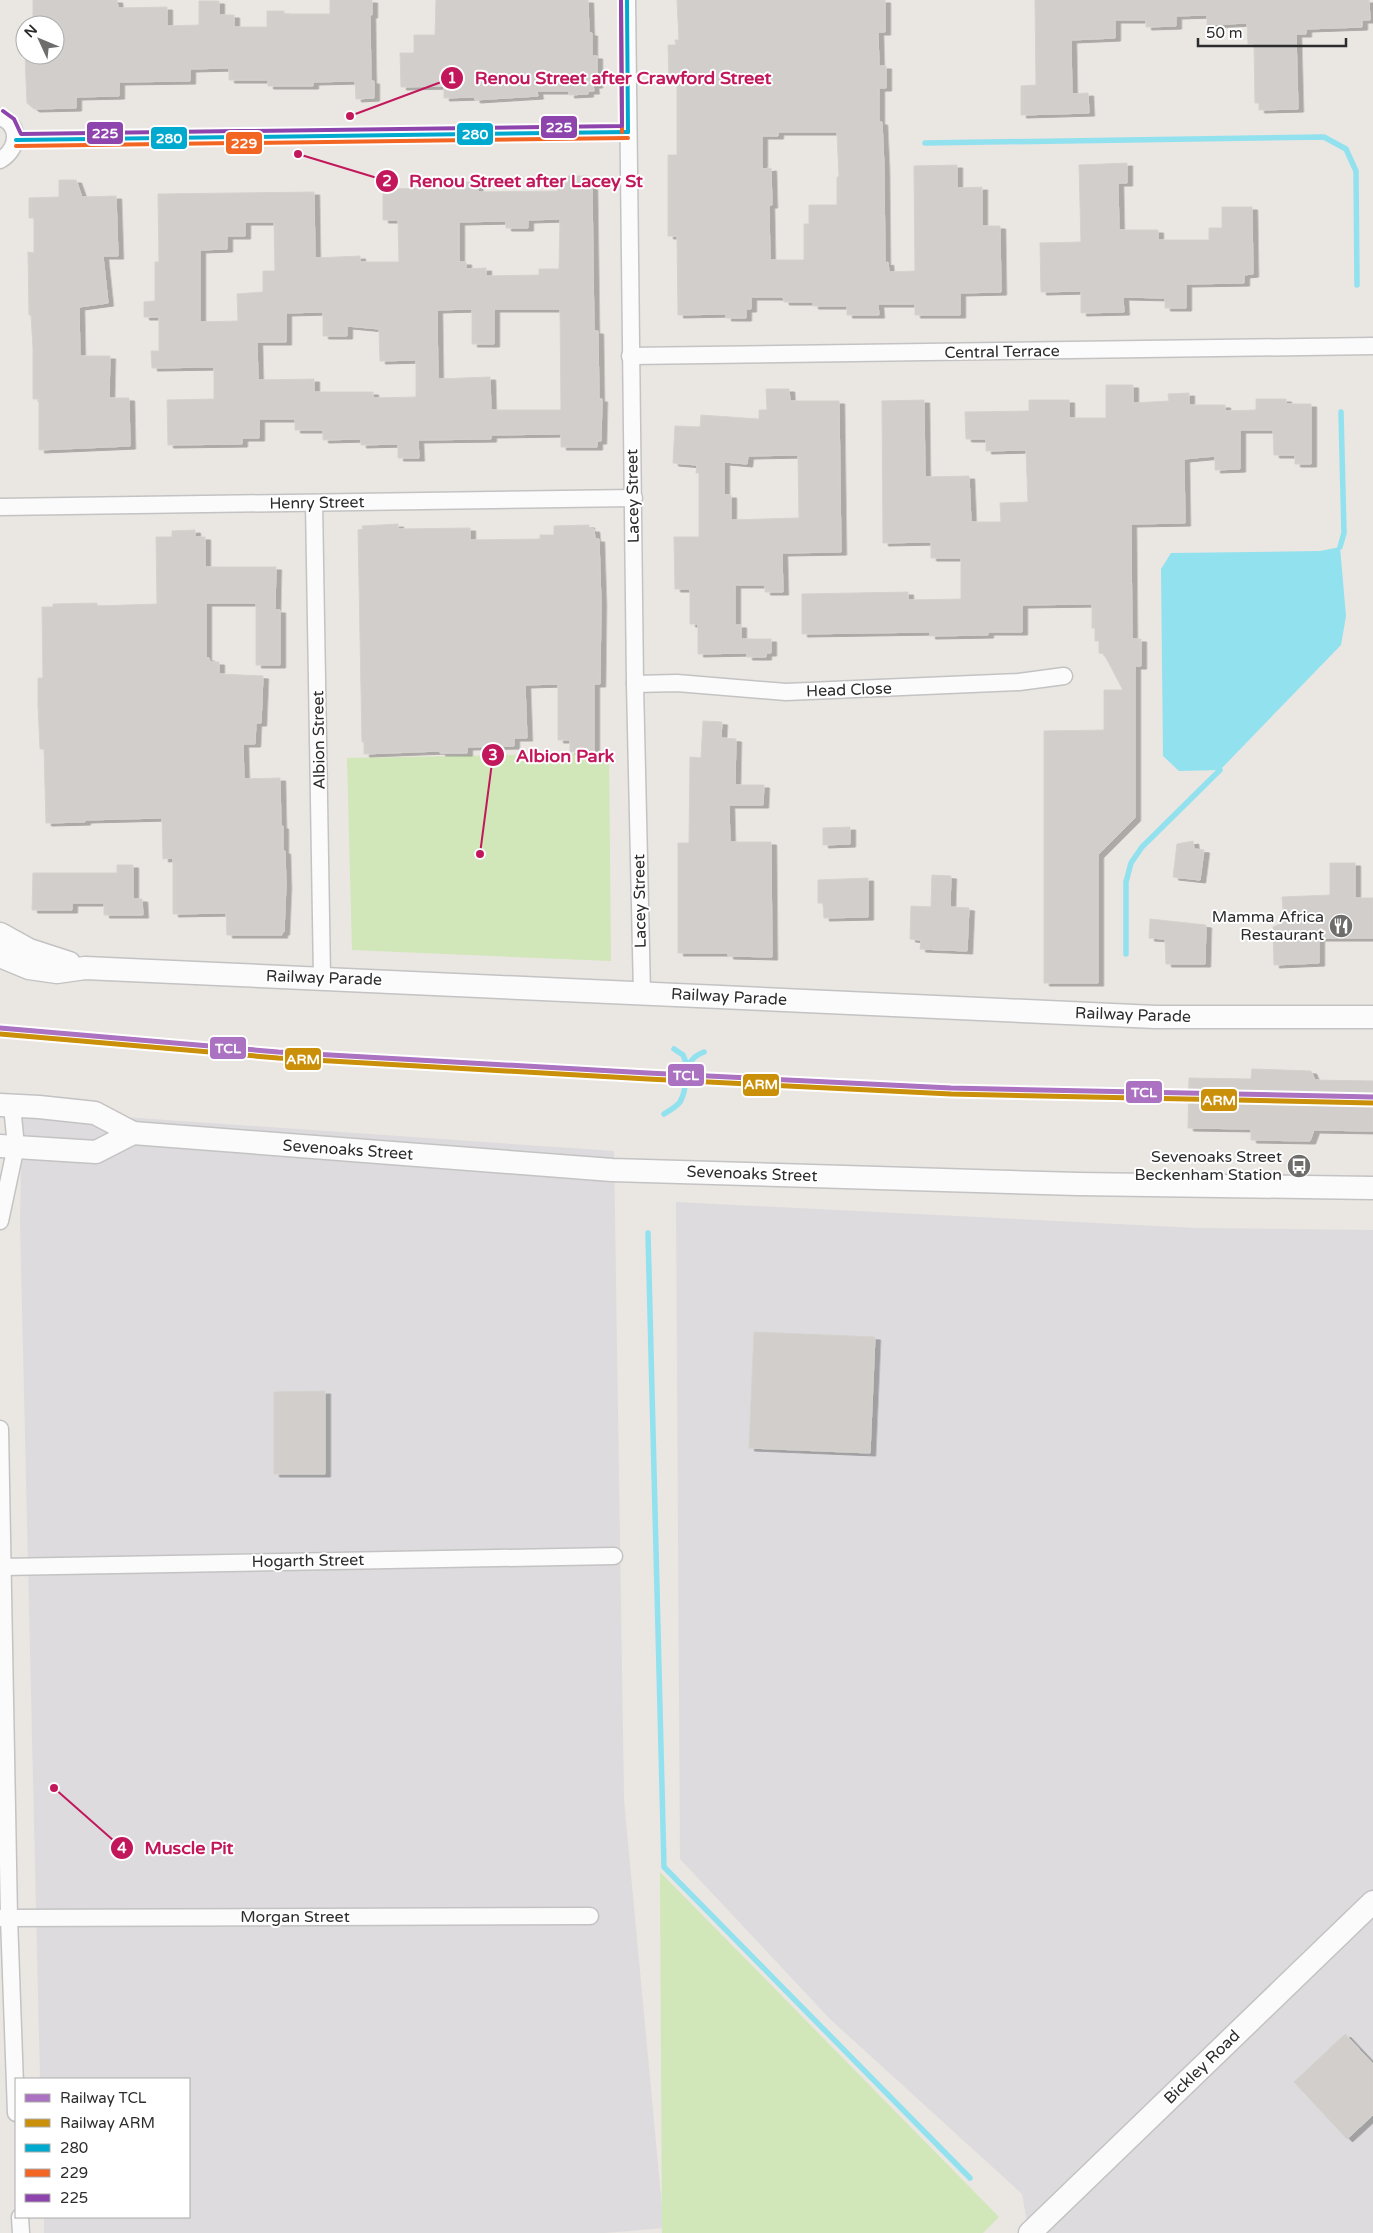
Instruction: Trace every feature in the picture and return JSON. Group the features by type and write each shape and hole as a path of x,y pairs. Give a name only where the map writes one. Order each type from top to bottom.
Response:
{"street":[{"name":"Lacey Street","path":"627,0 630,356 634,498 634,684 642,993"},
{"path":"0,117 7,120 14,130 16,140 12,151 0,160"},
{"path":"16,140 628,132"},
{"name":"Central Terrace","path":"630,356 1373,346"},
{"name":"Henry Street","path":"0,507 634,498"},
{"name":"Albion Street","path":"314,503 322,977"},
{"name":"Head Close","path":"634,684 677,683 786,692 1019,682 1064,676"},
{"name":"Railway Parade","path":"0,934 29,950 84,968"},
{"name":"Railway Parade","path":"0,956 29,968 57,972 84,968 322,977 1155,1017 1373,1018"},
{"path":"0,1221 8,1146 6,1106"},
{"name":"Sevenoaks Street","path":"6,1106 95,1113 133,1133 612,1170 1078,1184 1373,1188"},
{"path":"8,1146 96,1152 133,1133"},
{"path":"0,1429 4,1918 15,2097"},
{"name":"Hogarth Street","path":"2,1567 614,1556"},
{"name":"Bickley Road","path":"1030,2233 1373,1902"},
{"name":"Morgan Street","path":"4,1918 590,1916"},
{"path":"20,2218 21,2233"}],"shaded area":[{"path":"22,1110 614,1151 624,1800 664,2228 605,2233 44,2233 44,2218 190,2218 190,2078 40,2078 20,1221"},
{"path":"676,1202 1197,1228 1373,1230 1373,2233 1029,2233 1022,2194 830,2019 680,1859"}],"green space":[{"path":"609,753 611,961 352,950 347,758"},
{"path":"660,1872 999,2217 983,2233 662,2233"}],"water":[{"path":"1340,547 1346,616 1341,645 1220,770 1179,771 1163,756 1161,569 1171,553 1320,551"}],"building":[{"path":"33,0 117,0 118,8 167,7 167,26 199,25 199,1 219,1 219,15 234,15 234,27 267,27 267,11 284,11 284,14 330,14 330,0 372,0 372,15 370,15 371,81 374,81 374,98 356,99 355,81 313,82 313,86 268,86 268,80 229,80 229,68 190,69 190,81 119,82 119,96 76,97 76,108 34,109 27,103 25,65 65,65 65,15 33,15"},
{"path":"436,0 588,0 589,33 592,33 592,56 597,56 597,85 593,85 594,91 588,91 588,94 569,95 569,91 537,91 538,96 475,100 474,97 444,98 444,86 401,87 400,53 414,53 414,35 435,35"},
{"path":"677,0 885,0 885,32 878,32 879,66 886,66 886,88 879,88 879,122 882,122 884,166 885,263 888,262 889,272 915,271 914,166 957,165 957,188 982,187 982,226 1000,226 1001,292 960,293 960,315 915,315 915,304 878,304 879,315 847,315 847,306 813,306 813,302 784,302 783,297 751,297 751,309 746,309 746,318 726,318 726,314 678,315 677,236 668,236 668,155 677,155 677,81 669,81 668,45 676,45 675,40 679,40","holes":["778,132 837,132 839,177 837,177 837,205 809,205 809,224 804,224 804,260 770,260 769,205 772,205 771,168 762,169 762,136 778,136"]},
{"path":"1035,0 1369,0 1370,20 1362,20 1362,27 1306,29 1306,34 1296,34 1298,109 1259,110 1259,103 1255,103 1254,44 1248,44 1247,23 1207,25 1207,15 1176,16 1176,26 1146,27 1146,20 1115,20 1115,38 1071,40 1072,94 1088,93 1089,113 1021,115 1021,86 1036,85"},
{"path":"1127,163 1127,183 1118,183 1119,230 1158,230 1158,240 1209,240 1209,228 1222,228 1222,207 1252,207 1253,274 1244,275 1244,283 1186,284 1186,308 1165,308 1165,298 1123,297 1124,312 1081,313 1081,291 1041,292 1040,243 1081,242 1079,165"},
{"path":"568,176 589,176 589,184 592,184 594,331 598,331 599,399 602,399 601,441 597,441 597,447 561,447 561,434 491,435 491,439 418,440 419,458 398,458 398,444 361,445 361,439 323,440 323,430 295,430 295,419 259,419 259,438 242,438 242,444 168,445 167,400 214,399 214,367 152,368 151,351 159,351 159,317 144,317 144,302 155,301 155,262 159,262 158,194 314,192 315,258 360,256 360,262 399,262 398,220 383,220 383,189 440,188 440,183 477,182 478,192 558,191 558,183 568,183","holes":["560,219 559,269 539,269 539,275 486,276 486,268 466,269 466,262 459,262 459,222 506,221 506,228 528,228 528,220","245,222 274,222 275,271 263,271 263,292 237,294 238,321 200,322 200,250 227,249 227,236 245,236","472,309 472,344 494,344 494,309 560,309 561,410 491,410 490,377 438,379 437,310","323,312 323,336 347,336 347,326 379,329 380,361 416,360 416,397 373,398 373,392 314,392 314,379 258,380 257,342 286,342 286,313"]},
{"path":"59,180 76,180 82,197 116,196 118,256 103,256 108,303 79,307 80,356 110,356 109,398 129,398 130,446 39,450 39,399 33,399 33,348 31,315 29,315 28,252 34,253 34,218 29,218 29,198 59,197"},
{"path":"1106,385 1133,385 1133,403 1169,401 1168,394 1189,393 1189,405 1225,405 1225,411 1256,410 1256,399 1286,399 1286,404 1311,404 1311,464 1295,464 1295,455 1274,455 1273,430 1240,430 1240,469 1215,470 1215,456 1184,459 1185,523 1131,524 1132,639 1141,639 1141,666 1135,666 1135,818 1098,855 1098,983 1044,983 1044,731 1104,730 1104,690 1123,690 1104,654 1099,653 1099,641 1095,641 1095,628 1092,628 1092,604 1022,605 1022,632 988,632 988,635 930,636 930,632 802,634 802,594 908,592 908,600 961,599 961,558 931,558 931,542 883,543 882,401 924,400 925,477 969,476 971,522 1001,522 1000,503 1028,502 1026,450 986,451 986,439 966,439 965,412 1029,411 1029,400 1069,400 1069,418 1106,418"},
{"path":"766,389 789,389 790,401 839,401 841,552 782,553 783,592 765,592 765,585 735,585 735,625 741,625 741,639 771,639 771,653 766,653 766,657 747,657 747,653 698,654 698,624 690,624 690,589 675,589 674,537 699,537 699,473 696,473 697,465 673,463 675,426 700,427 701,415 759,419 759,410 767,410","holes":["798,455 799,518 731,520 731,495 724,495 724,462 747,464 748,456"]},
{"path":"398,524 398,529 470,528 470,540 540,539 540,535 554,535 554,526 589,525 589,529 594,529 595,539 599,539 601,603 600,684 594,684 594,751 570,752 570,740 558,740 558,684 525,685 527,738 514,738 514,746 467,747 467,753 440,753 440,751 364,754 364,742 362,742 358,530 363,529 362,526"},
{"path":"195,530 195,537 205,537 205,567 276,567 275,610 280,610 280,665 256,665 256,603 206,603 206,658 209,658 210,662 219,662 219,674 263,676 261,723 256,723 255,744 243,744 244,779 280,778 281,826 283,826 286,885 284,932 282,932 282,935 227,935 226,913 173,914 173,858 163,859 162,818 46,823 44,749 40,749 38,705 38,678 43,678 42,607 53,607 53,604 97,603 97,606 157,604 156,537 172,537 172,531"},
{"path":"703,721 722,722 721,738 736,739 735,785 764,785 763,805 729,805 730,842 771,842 772,957 728,956 728,953 678,953 678,843 689,843 690,757 701,758"},
{"path":"850,827 850,844 823,845 823,828"},
{"path":"1193,841 1194,849 1204,850 1200,880 1173,877 1177,844"},
{"path":"1330,863 1355,863 1355,898 1373,898 1373,938 1319,938 1319,963 1274,965 1273,927 1284,922 1282,897 1330,895"},
{"path":"117,865 133,865 133,899 142,899 143,915 104,915 104,903 72,903 72,910 32,910 33,873 117,873"},
{"path":"932,875 951,876 950,907 969,908 967,951 920,949 921,940 910,939 911,906 931,907"},
{"path":"868,878 868,917 824,918 823,903 818,903 818,880"},
{"path":"1150,919 1206,925 1205,964 1166,964 1165,939 1149,938"},
{"path":"1252,1069 1311,1071 1315,1080 1373,1081 1373,1131 1314,1130 1310,1141 1251,1140 1251,1129 1188,1128 1189,1078 1251,1079"},
{"path":"754,1332 875,1337 870,1453 749,1448"},
{"path":"325,1391 325,1474 274,1474 274,1392"},
{"path":"1345,2034 1373,2064 1373,2115 1347,2139 1294,2082"}],"waterway":[{"path":"925,143 1324,137 1346,149 1356,171 1357,285"},
{"path":"1340,547 1344,533 1341,412"},
{"path":"1126,954 1126,882 1131,863 1142,847 1220,770"},
{"path":"674,1049 683,1055 687,1065"},
{"path":"664,1114 680,1102 685,1087 688,1067 696,1056 704,1052"},
{"path":"648,1233 664,1867 970,2178"}],"rail line":[{"name":"TCL","path":"0,1028 278,1052 648,1073 951,1088 1373,1097"},
{"name":"ARM","path":"0,1034 278,1058 648,1079 951,1094 1373,1103"}],"transit line":[{"name":"229","path":"621,0 622,132"},
{"name":"225","path":"3,111 14,119 21,134 622,126 621,0"},
{"name":"280","path":"627,0 628,132"},
{"name":"280","path":"16,140 628,132"},
{"name":"229","path":"16,146 628,138"}],"place":[{"name":"Renou Street after Crawford Street","path":"350,116"},
{"name":"Renou Street after Lacey St","path":"298,154"},
{"name":"Albion Park","path":"480,854"},
{"name":"Mamma Africa Restaurant","path":"1341,926"},
{"name":"Sevenoaks Street Beckenham Station","path":"1299,1166"},
{"name":"Muscle Pit","path":"54,1788"}]}
